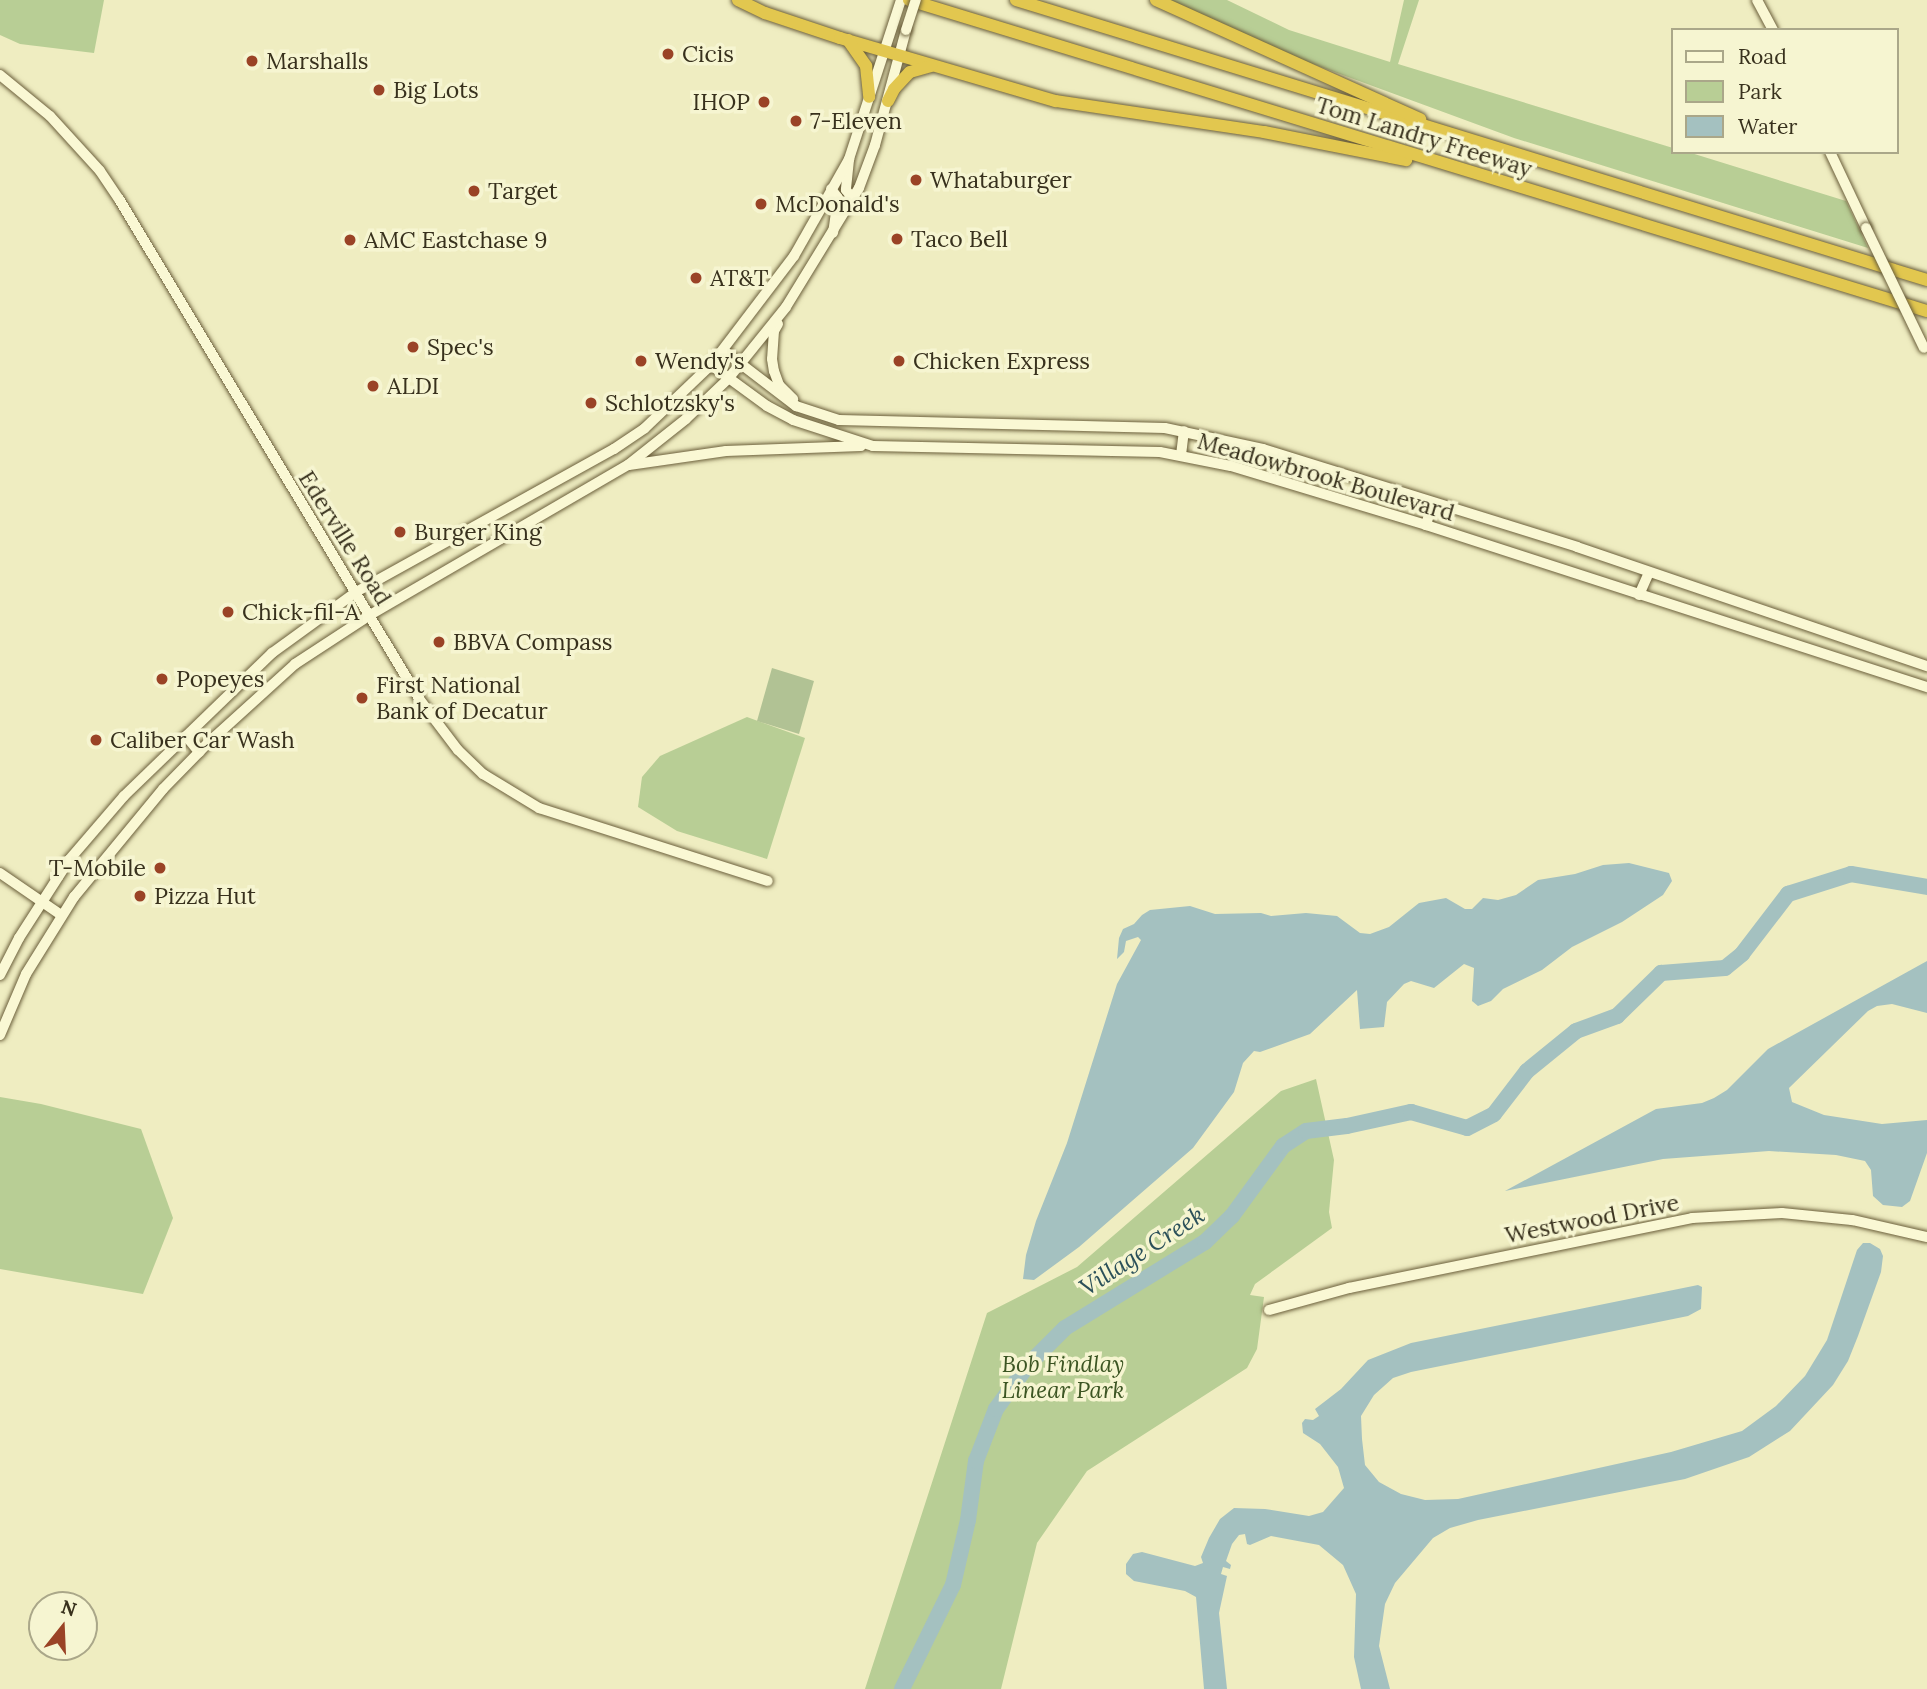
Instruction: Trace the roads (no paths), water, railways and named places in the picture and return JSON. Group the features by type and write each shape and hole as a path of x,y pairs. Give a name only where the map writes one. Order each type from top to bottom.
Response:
{"highway":[{"path":"738,0 765,13 848,40 1056,101 1264,132 1467,173"},
{"name":"Tom Landry Freeway","path":"909,0 1467,173 1927,311"},
{"name":"Tom Landry Freeway","path":"1016,0 1927,281"},
{"path":"1156,0 1478,144"},
{"path":"848,40 866,66 869,97"},
{"path":"888,100 909,73 932,66"}],"main road":[{"path":"804,409 779,385 772,360 774,331 853,199 870,160 888,100 893,26 901,0"},
{"path":"853,199 846,190 849,159 869,97 906,30 916,0"},
{"path":"1757,0 1772,28"},
{"name":"Ederville Road","path":"0,75 50,116 100,171 119,199 420,700 458,750 504,788 564,817 768,881"},
{"path":"1831,154 1926,350"},
{"path":"0,975 41,902 69,860 124,796 272,653 356,592 614,449 645,428 711,365 794,256 849,159"},
{"path":"831,189 838,198 833,233"},
{"path":"0,1034 26,974 61,915 124,834 199,752 295,664 370,615 628,465 685,419 728,379 786,307"},
{"name":"Meadowbrook Boulevard","path":"724,351 756,378 804,409 839,420 1165,428 1262,449 1432,504 1523,530 1927,666"},
{"name":"Meadowbrook Boulevard","path":"711,365 728,379 793,420 873,446 1181,455 1231,466 1426,525 1927,687"},
{"path":"1181,455 1184,431"},
{"path":"628,465 726,451 873,446"},
{"path":"1426,525 1432,504"},
{"path":"1639,595 1649,573"},
{"path":"186,736 199,752"},
{"path":"0,873 61,915"},
{"name":"Westwood Drive","path":"1269,1310 1349,1288 1704,1217 1782,1213 1852,1220 1927,1237"}],"water":[{"path":"1629,863 1669,873 1672,881 1663,895 1622,922 1572,947 1542,970 1503,989 1491,1001 1478,1006 1472,1001 1474,968 1464,964 1434,988 1411,981 1404,984 1387,1002 1384,1027 1360,1029 1357,990 1310,1034 1260,1052 1254,1051 1243,1063 1234,1092 1193,1148 1079,1247 1034,1280 1023,1279 1026,1255 1036,1221 1067,1143 1117,984 1141,940 1138,937 1126,941 1124,952 1117,959 1119,938 1123,929 1134,924 1142,915 1150,910 1190,906 1215,914 1261,913 1271,916 1306,913 1337,916 1360,933 1370,934 1389,927 1419,903 1446,898 1465,909 1472,909 1483,898 1498,900 1516,895 1538,880 1575,874 1603,865"},
{"path":"1927,961 1927,1013 1892,1004 1877,1006 1868,1011 1789,1088 1792,1102 1824,1115 1882,1124 1927,1120 1927,1153 1910,1201 1902,1207 1883,1205 1873,1196 1871,1170 1865,1161 1836,1155 1769,1151 1663,1159 1505,1191 1656,1109 1702,1103 1714,1098 1727,1090 1768,1049"},
{"path":"1863,1243 1870,1243 1880,1249 1883,1256 1881,1272 1858,1336 1848,1361 1833,1385 1790,1431 1749,1457 1685,1479 1478,1520 1450,1528 1433,1538 1395,1583 1385,1604 1379,1646 1390,1689 1361,1689 1354,1657 1356,1594 1343,1565 1319,1545 1271,1536 1250,1545 1247,1544 1245,1534 1239,1535 1232,1544 1226,1561 1231,1565 1230,1569 1223,1567 1221,1574 1227,1576 1219,1613 1227,1689 1204,1689 1196,1597 1185,1591 1134,1581 1126,1574 1126,1564 1133,1554 1142,1552 1195,1566 1203,1563 1201,1557 1209,1538 1220,1519 1234,1508 1265,1509 1309,1516 1323,1512 1344,1488 1338,1467 1320,1444 1303,1433 1302,1423 1305,1419 1313,1420 1319,1416 1315,1409 1341,1389 1368,1360 1411,1343 1698,1285 1702,1287 1701,1309 1688,1316 1411,1372 1393,1378 1374,1395 1361,1416 1362,1439 1365,1465 1379,1482 1401,1494 1425,1500 1458,1499 1671,1452 1742,1431 1776,1406 1805,1376 1827,1340 1857,1250"}],"waterway":[{"name":"Village Creek","path":"902,1689 953,1585 968,1520 976,1461 996,1409 1028,1365 1065,1328 1205,1242 1232,1216 1283,1146 1306,1131 1347,1126 1411,1112 1467,1128 1494,1114 1527,1071 1576,1031 1617,1016 1661,973 1725,968 1742,954 1788,894 1851,874 1927,887"}],"place":[{"name":"Cicis","path":"668,54"},
{"name":"Marshalls","path":"252,61"},
{"name":"Big Lots","path":"379,90"},
{"name":"IHOP","path":"764,102"},
{"name":"7-Eleven","path":"796,121"},
{"name":"Whataburger","path":"916,180"},
{"name":"Target","path":"474,191"},
{"name":"McDonald's","path":"761,204"},
{"name":"Taco Bell","path":"897,239"},
{"name":"AMC Eastchase 9","path":"350,240"},
{"name":"AT&T","path":"696,278"},
{"name":"Spec's","path":"413,347"},
{"name":"Wendy's","path":"641,361"},
{"name":"Chicken Express","path":"899,361"},
{"name":"ALDI","path":"373,386"},
{"name":"Schlotzsky's","path":"591,403"},
{"name":"Burger King","path":"400,532"},
{"name":"Chick-fil-A","path":"228,612"},
{"name":"BBVA Compass","path":"439,642"},
{"name":"Popeyes","path":"162,679"},
{"name":"First National Bank of Decatur","path":"362,698"},
{"name":"Caliber Car Wash","path":"96,740"},
{"name":"T-Mobile","path":"160,868"},
{"name":"Pizza Hut","path":"140,896"}],"park label":[{"name":"Bob Findlay Linear Park","path":"1063,1377"}]}
